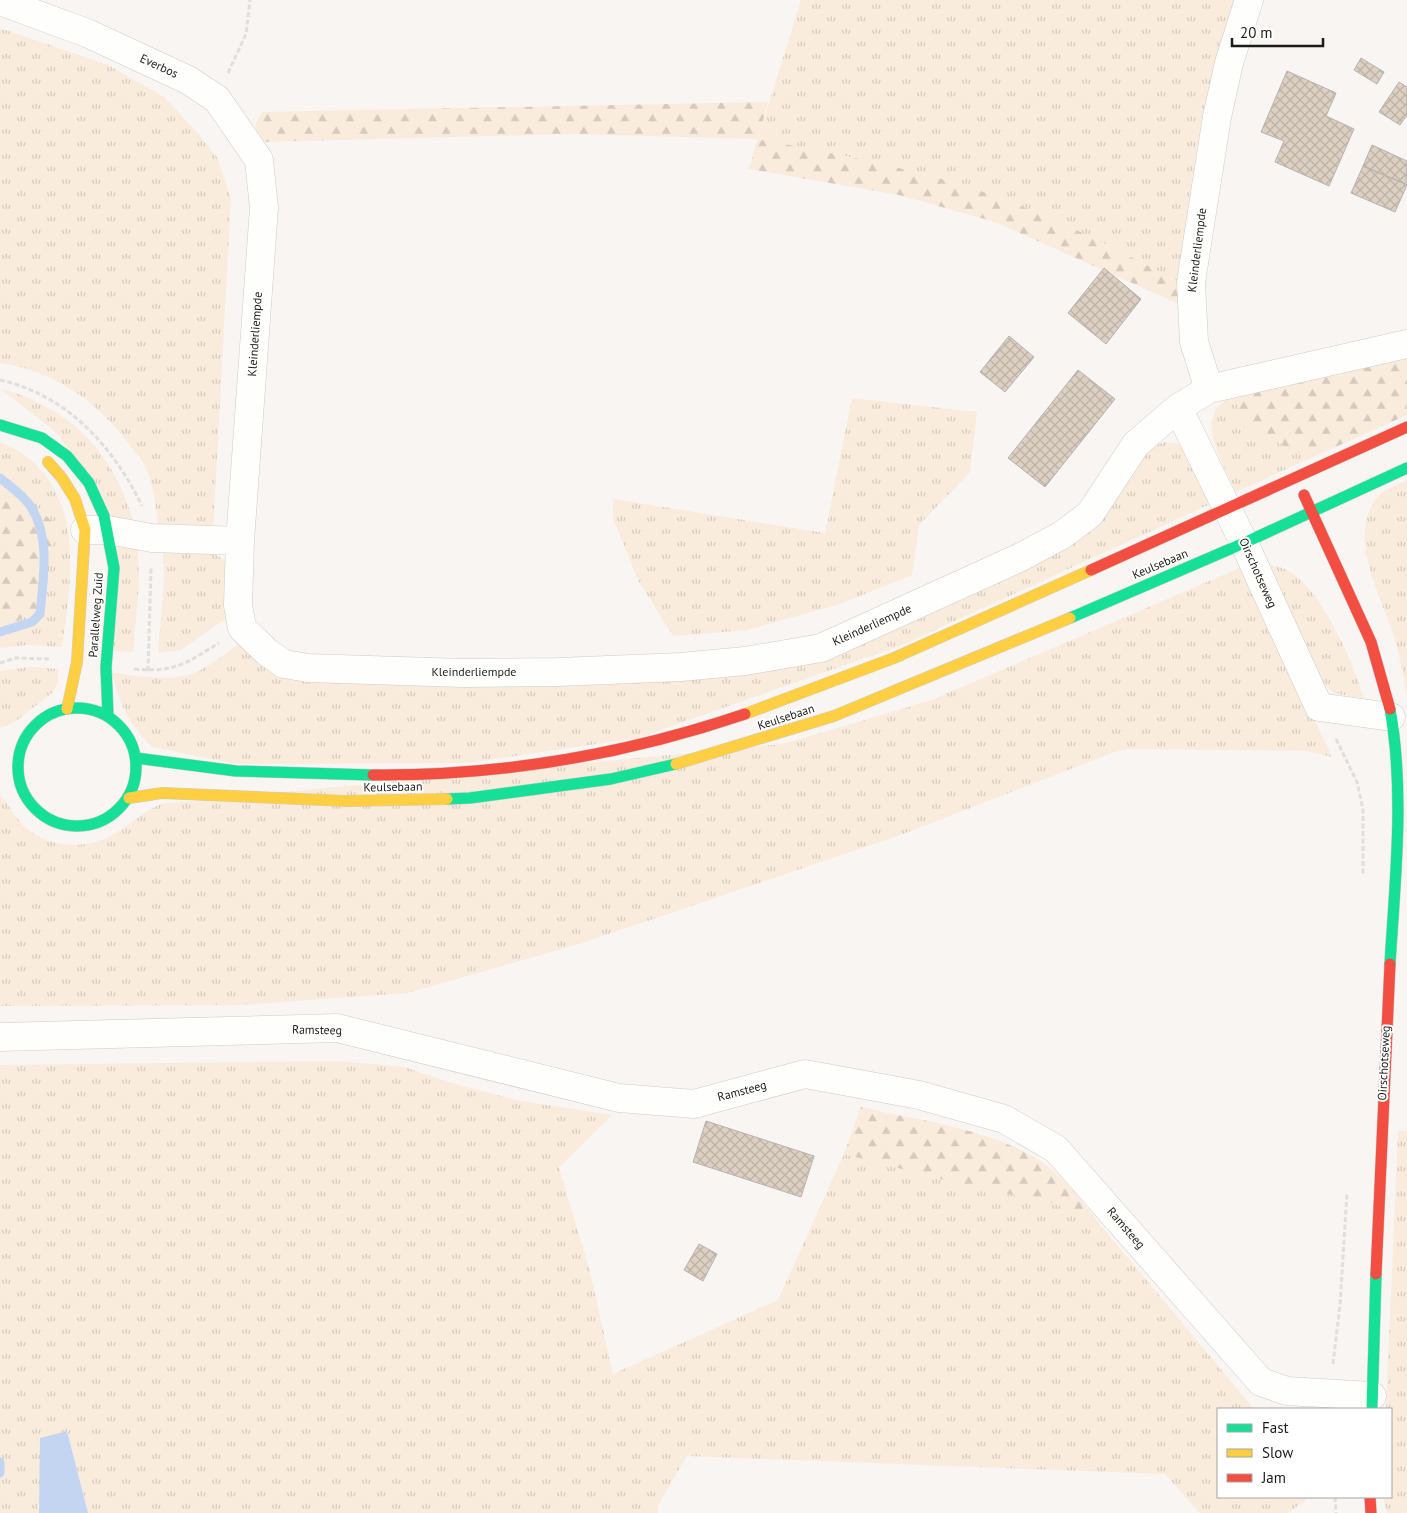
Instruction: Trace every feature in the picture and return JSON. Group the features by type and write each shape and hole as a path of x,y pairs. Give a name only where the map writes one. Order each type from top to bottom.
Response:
{"main road":[{"name":"Parallelweg Zuid","path":"0,426 26,433 53,445 72,463 90,486 102,510 96,530 77,662 66,709"},
{"name":"Keulsebaan","path":"136,758 236,772 348,776 426,774 526,767 608,753 726,722 825,687 913,651 1407,427"},
{"name":"Parallelweg Zuid","path":"26,433 62,478 96,530 114,568 106,666 108,716"},
{"name":"Keulsebaan","path":"129,798 162,793 346,801 470,798 611,779 676,764 834,716 1244,543 1407,468"},
{"name":"Oirschotseweg","path":"1296,478 1370,640 1395,736 1397,814 1380,1134 1376,1295 1372,1327 1372,1403"},
{"path":"66,709 88,709 108,716 122,727 131,742 136,758 136,779 129,798 109,818 90,826 70,827 51,821 35,810 13,774 22,744 32,728 48,715 66,709"},
{"path":"7,743 22,744"},
{"path":"1370,1498 1371,1513"}],"street":[{"name":"Kleinderliempde","path":"1209,389 1194,342 1191,282 1217,117 1229,63 1249,0"},
{"name":"Everbos","path":"0,1 87,33 188,80 217,99"},
{"name":"Kleinderliempde","path":"217,99 259,160 264,208 240,541 238,605 242,628 266,652 284,664 308,668 463,673 652,668 745,661 821,648 1021,558 1062,535 1090,514 1136,444 1178,408"},
{"path":"1178,408 1209,389 1407,344"},
{"name":"Oirschotseweg","path":"1178,408 1228,508 1319,707"},
{"path":"96,530 152,538 240,541"},
{"path":"1319,707 1391,717"},
{"name":"Ramsteeg","path":"0,1037 337,1028 619,1098 694,1104 805,1074 919,1095 1004,1119 1056,1149 1261,1382 1286,1391 1330,1393 1372,1403"}],"path":[{"path":"217,99 246,34 250,0"},
{"path":"1319,707 1357,782 1363,810 1363,879"},
{"path":"1330,1393 1340,1306 1347,1186"},
{"path":"1335,1498 1336,1513"}],"green space":[{"path":"801,0 1239,0 1221,42 1198,148 1181,283 1099,241 985,192 921,173 758,139"},
{"path":"0,28 108,65 164,97 217,157 231,198 213,531 159,529 153,489 148,473 139,457 117,429 89,402 73,390 38,373 0,363"},
{"path":"768,102 758,139 921,173 985,192 1016,204 1079,231 1181,283 1179,304 995,222 899,195 749,169 757,139 573,134 260,142 255,125 262,112"},
{"path":"1407,352 1407,415 1311,458 1243,427 1234,396"},
{"path":"0,388 26,397 48,408 69,421 86,437 102,455 115,475 134,524 111,517 58,434"},
{"path":"1234,396 1311,458 1236,492 1218,453 1212,426 1214,414 1221,404"},
{"path":"852,398 977,412 970,472 919,525 912,575 840,604 747,630 673,636 638,580 613,518 613,499 825,533"},
{"path":"0,442 28,458 48,479 61,503 68,530 70,559 69,588 62,647 27,645 0,648 0,631 22,491 0,476"},
{"path":"1165,442 1182,444 1217,501 902,645 638,738 467,763 236,764 153,747 137,730 126,713 112,673 153,678 184,676 207,666 243,641 313,680 336,683 530,684 767,669 1101,519 1148,452 1156,445"},
{"path":"0,476 22,491 55,525 44,605 0,631"},
{"path":"1407,480 1407,699 1402,667 1394,636 1370,568 1365,533 1368,516 1378,496 1385,490"},
{"path":"116,541 138,547 139,584 133,652 114,651"},
{"path":"163,551 207,552 221,558 227,564 231,615 181,650 158,653 164,584"},
{"path":"1264,564 1293,573 1307,586 1328,616 1337,633 1353,668 1364,699 1334,693 1318,678"},
{"path":"1242,567 1332,757 1306,751 1130,749 1117,751 903,834 579,944 407,993 241,1005 0,1006 0,795 23,825 33,833 56,843 80,845 105,839 161,804 783,744 929,701"},
{"path":"29,667 59,669 57,684 53,692 15,722 0,728 0,671"},
{"path":"340,1061 404,1067 455,1084 521,1101 612,1115 559,1167 590,1272 613,1374 778,1300 844,1154 975,1188 1042,1200 1093,1216 1253,1408 1217,1408 1217,1498 1309,1498 1288,1513 1200,1513 1165,1474 687,1456 658,1505 658,1513 88,1513 67,1432 38,1506 39,1513 0,1513 0,1065"},
{"path":"861,1107 975,1133 1018,1149 1037,1159 1053,1171 1074,1192 1093,1216 1042,1200 975,1188 844,1154"},
{"path":"1398,1131 1407,1131 1407,1513 1387,1513 1383,1498 1392,1498 1392,1408 1386,1408"}],"water":[{"path":"67,1431 88,1513 39,1513 40,1438"}],"building":[{"path":"1361,58 1384,72 1377,84 1354,70"},
{"path":"1287,71 1336,93 1326,116 1354,129 1329,186 1275,162 1284,141 1261,132"},
{"path":"1399,82 1407,87 1407,115 1400,125 1379,112"},
{"path":"1372,145 1407,161 1406,184 1363,166"},
{"path":"1363,166 1407,185 1395,212 1351,193"},
{"path":"1104,268 1141,299 1106,344 1068,313"},
{"path":"1009,336 1034,357 1005,392 980,372"},
{"path":"1078,370 1115,399 1045,487 1008,458"},
{"path":"706,1121 814,1156 801,1197 693,1162"},
{"path":"699,1244 717,1254 703,1281 684,1270"}],"waterway":[{"path":"0,478 21,495 31,507 41,532 44,559 40,614 32,622 0,632"},
{"path":"0,1462 0,1473"}],"traffic: fast":[{"path":"0,425 42,438 67,456 89,483 104,516 114,568 106,667 108,716"},
{"path":"1070,618 1244,543 1407,468"},
{"path":"77,708 100,712 119,725 132,744 136,767 132,790 119,809 100,822 77,826 54,822 35,809 22,790 18,767 22,744 35,725 54,712 77,708"},
{"path":"1390,709 1395,740 1398,836 1390,964"},
{"path":"136,758 236,771 373,775"},
{"path":"447,799 470,798 611,779 676,764"},
{"path":"1372,1408 1376,1274"}],"traffic: slow":[{"path":"48,462 62,478 75,499 85,530 77,662 67,709"},
{"path":"745,714 894,658 1091,570"},
{"path":"676,764 834,716 1070,618"},
{"path":"129,798 162,793 346,801 447,799"}],"traffic: jam":[{"path":"1091,570 1407,427"},
{"path":"1304,495 1371,642 1390,709"},
{"path":"373,775 468,772 561,760 608,752 654,741 745,714"},
{"path":"1376,1274 1390,964"},
{"path":"1370,1498 1371,1513"}]}
